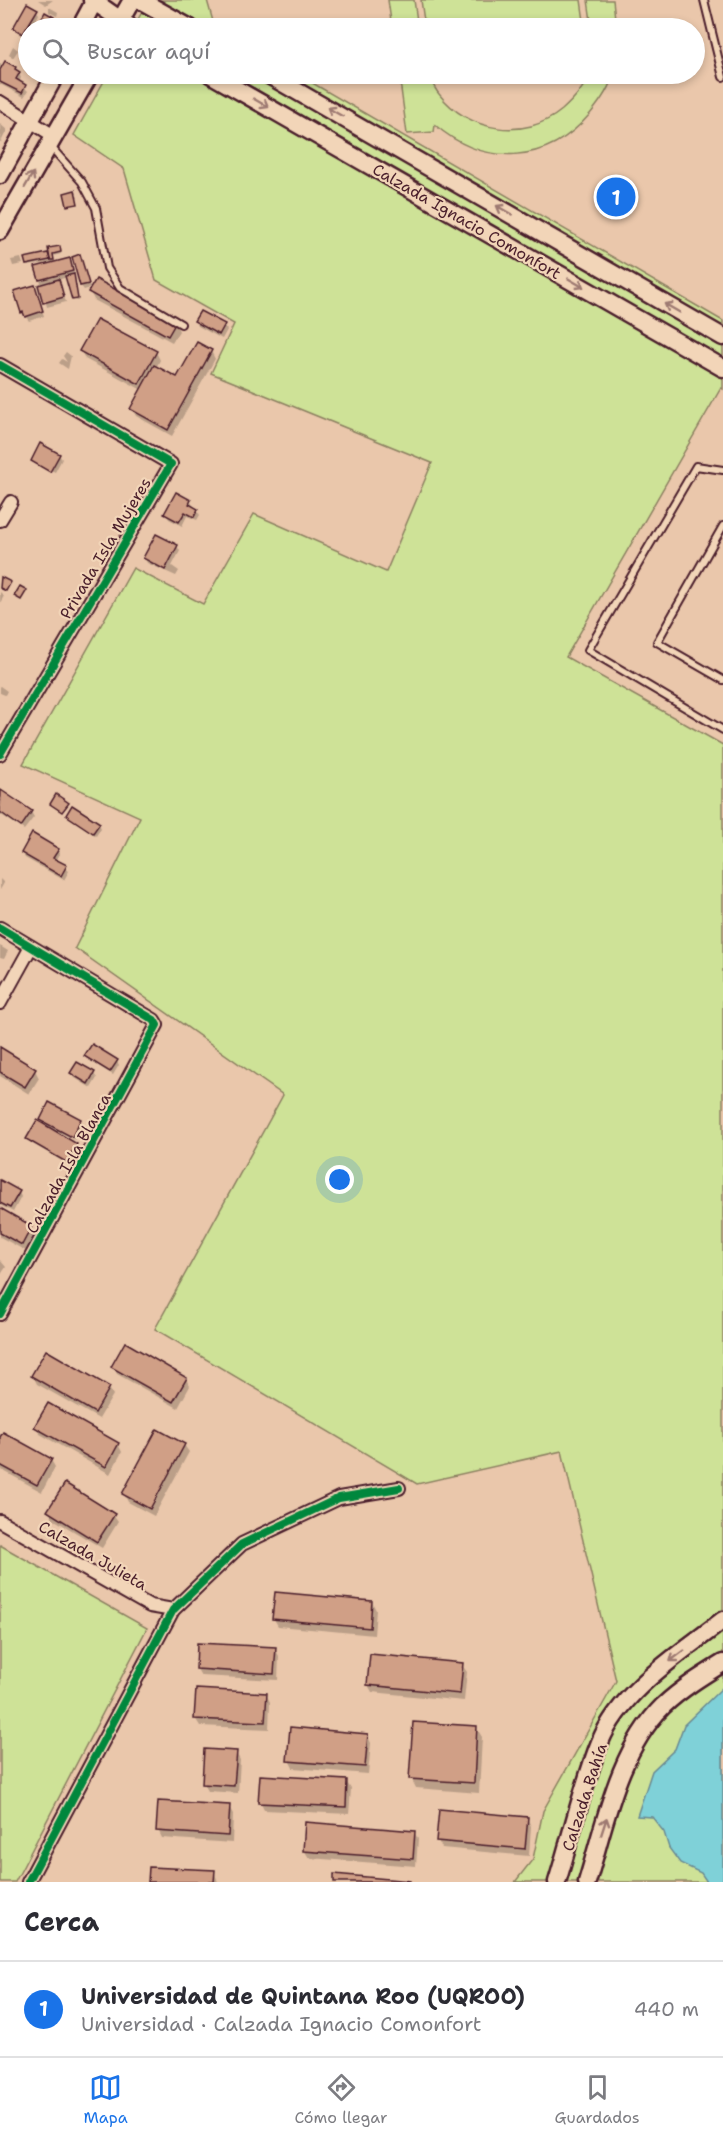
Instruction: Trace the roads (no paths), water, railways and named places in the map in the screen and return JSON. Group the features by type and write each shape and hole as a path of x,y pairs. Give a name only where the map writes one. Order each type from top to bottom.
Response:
{"main road":[{"path":"85,18 94,0 113,18"},
{"path":"125,18 132,0"},
{"path":"140,0 172,18"},
{"path":"0,175 51,84"},
{"path":"0,231 84,84"},
{"name":"Calzada Ignacio Comonfort","path":"227,84 723,368"},
{"name":"Calzada Ignacio Comonfort","path":"284,84 723,337"},
{"name":"Calzada Bahía","path":"556,1882 600,1740 619,1711 665,1664 723,1620"},
{"name":"Calzada Bahía","path":"587,1882 631,1752 662,1707 690,1684 723,1663"}],"street":[{"path":"0,102 31,120 51,141"},
{"name":"Privada Isla Mujeres","path":"0,365 171,464 0,754"},
{"path":"0,520 11,502"},
{"path":"0,928 31,947 0,1003"},
{"name":"Calzada Isla Blanca","path":"0,1314 157,1025 154,1020 31,947"},
{"path":"28,1882 173,1610 242,1544 339,1498 399,1488"},
{"name":"Calzada Julieta","path":"0,1521 150,1606 173,1610"}],"lane":[{"path":"704,0 723,77"},
{"path":"51,141 82,182 96,208 107,268 120,288 181,324"},
{"path":"723,470 696,466 588,650 723,730"},
{"path":"723,526 657,642 723,680"}],"water":[{"path":"723,1687 723,1882 707,1882 701,1873 680,1863 669,1848 664,1832 652,1817 637,1816 652,1771 675,1749 684,1725"}],"place":[{"name":"Universidad de Quintana Roo (UQROO)","path":"616,197"}]}
